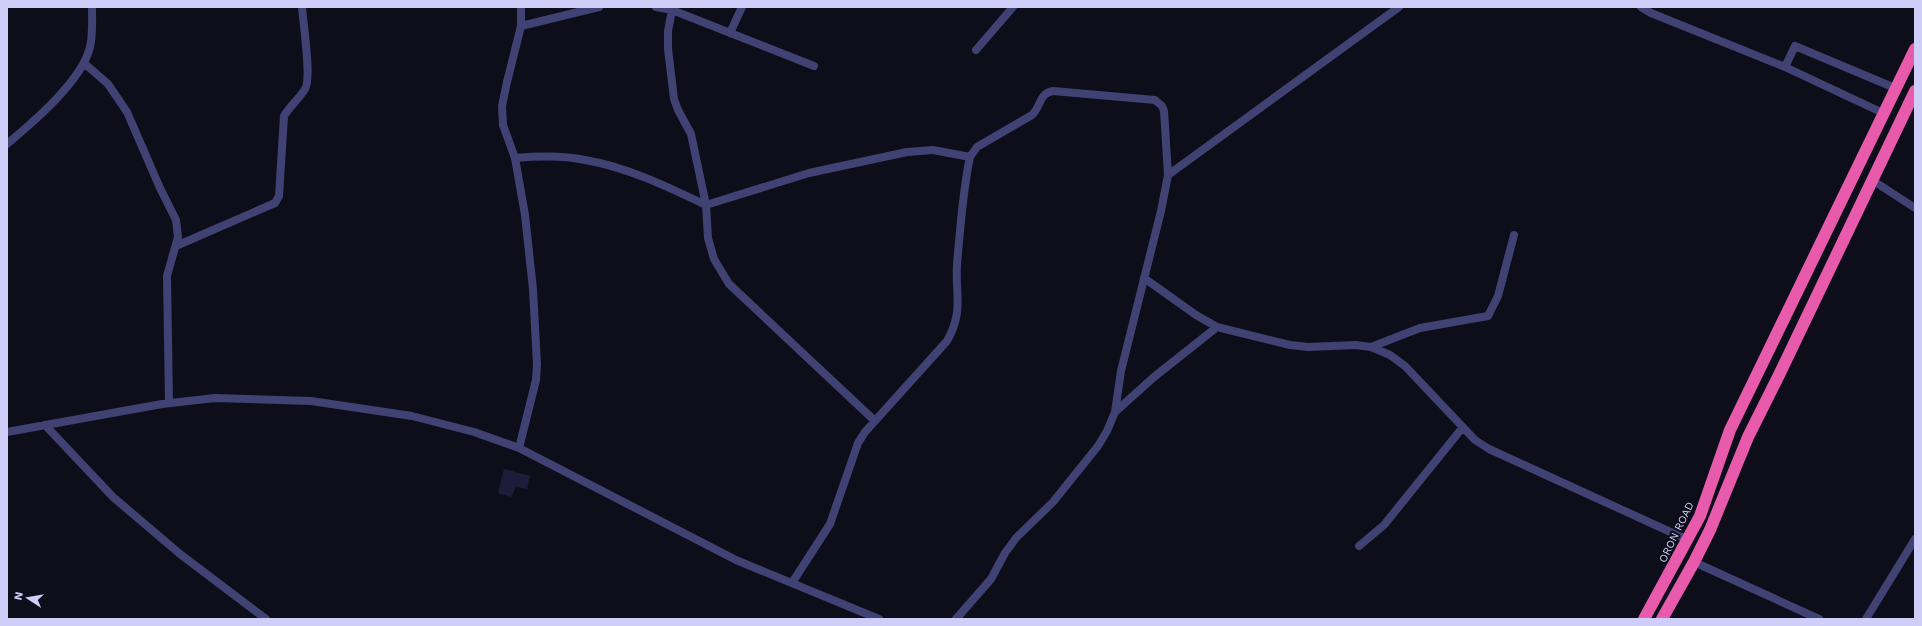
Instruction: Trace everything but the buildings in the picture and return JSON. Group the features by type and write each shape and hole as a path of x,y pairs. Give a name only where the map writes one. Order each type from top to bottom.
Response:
{"highway":[{"name":"ORON ROAD","path":"1644,619 1700,516 1730,430 1915,49"},
{"path":"1662,619 1710,530 1748,437 1915,91"}],"street":[{"path":"7,144 65,90 84,63 90,47 92,7"},
{"path":"176,246 275,203 279,196 284,116 290,106 306,88 308,73 302,7"},
{"path":"519,448 532,400 537,365 533,289 525,215 515,158 503,125 502,106 506,82 521,26 521,7"},
{"path":"521,26 599,7"},
{"path":"656,7 672,10 814,66"},
{"path":"730,33 742,7"},
{"path":"976,50 1013,7"},
{"path":"1168,175 1399,7"},
{"path":"1641,7 1651,13 1785,67 1883,113"},
{"path":"672,10 668,31 668,49 674,99 691,134 706,205 708,238 714,259 729,284 875,421"},
{"path":"1785,67 1795,46 1895,88"},
{"path":"84,63 108,84 128,112 160,188 176,220 178,237 167,276 169,403"},
{"path":"792,583 830,524 856,448 865,432 947,341 954,328 958,310 957,266 970,157 977,148 1032,115 1038,107 1042,97 1048,92 1053,91 1155,100 1162,106 1164,111 1168,175 1161,211 1120,371 1114,412 1098,446 1053,502 1016,538 1005,553 991,579 956,619"},
{"path":"515,158 550,156 586,160 622,170 667,186 706,205 809,173 907,152 933,150 970,157"},
{"path":"1872,180 1915,208"},
{"path":"1371,348 1420,328 1488,316 1498,296 1514,235"},
{"path":"1144,278 1196,315 1217,327 1290,345 1308,347 1356,345 1371,348 1390,355 1406,366 1475,440 1490,449 1688,540"},
{"path":"1114,412 1154,377 1217,327"},
{"path":"7,432 169,403 215,398 311,401 412,416 474,432 519,448 736,560 879,619"},
{"path":"45,425 113,497 180,554 266,619"},
{"path":"1359,546 1384,525 1463,427"},
{"path":"1866,619 1915,539"},
{"path":"1694,562 1819,619"}]}
